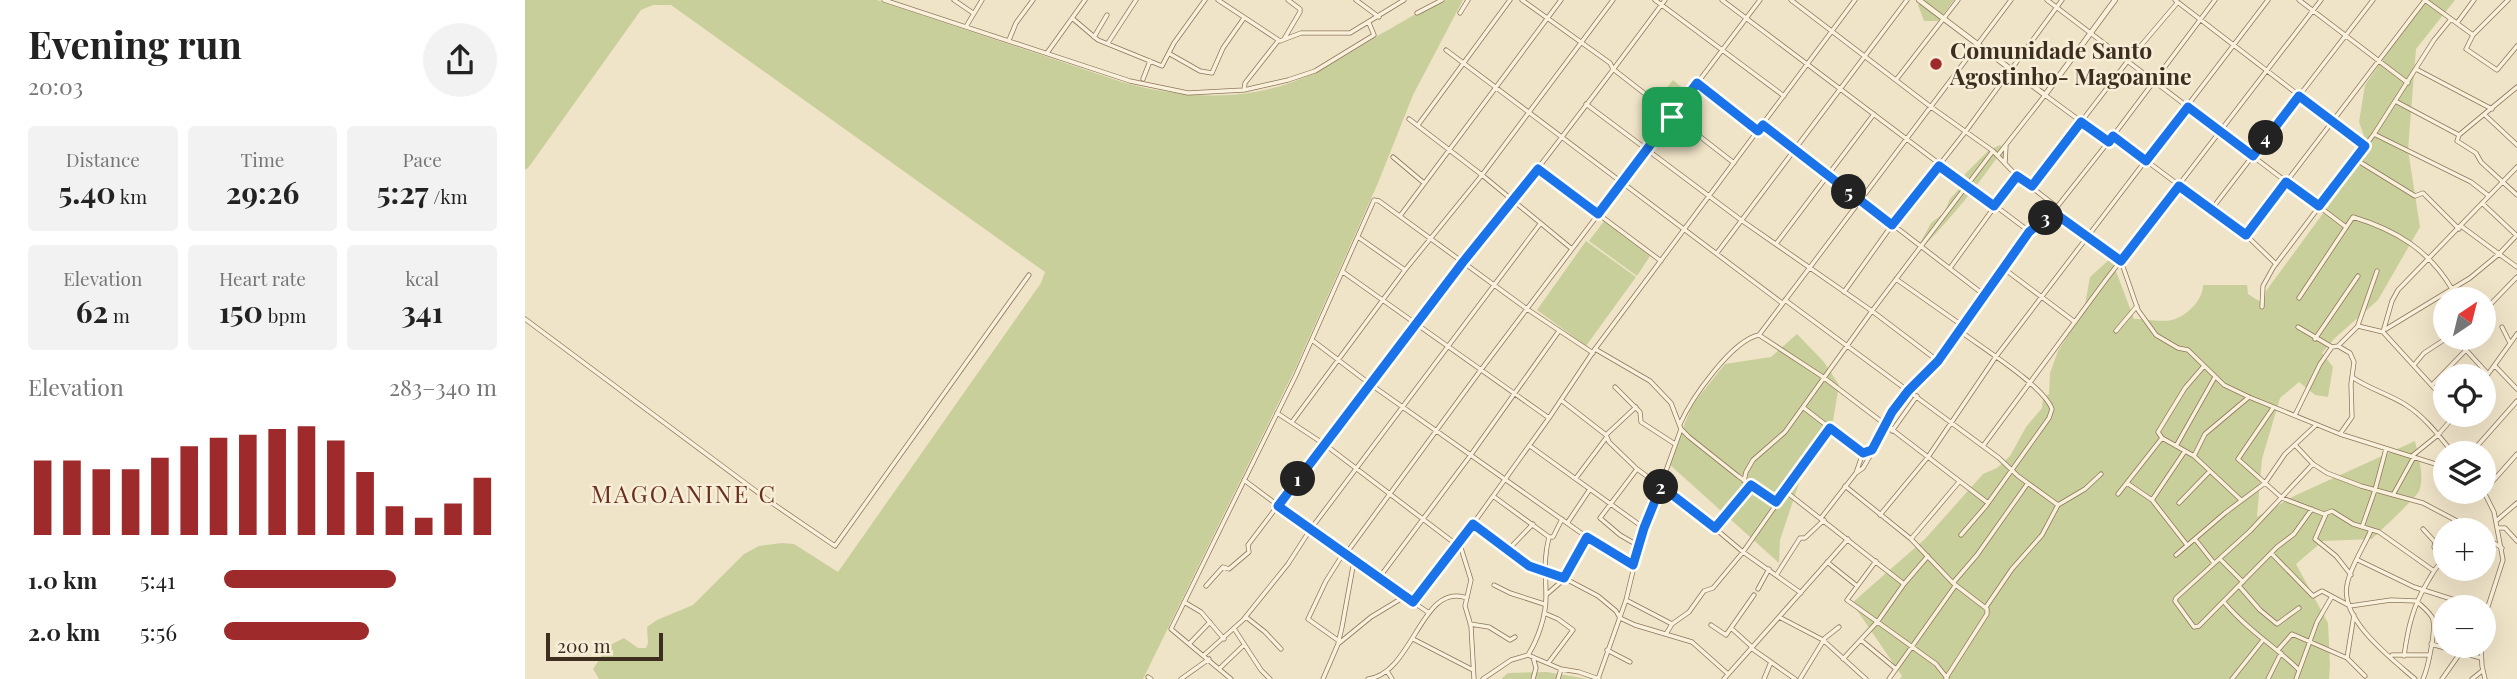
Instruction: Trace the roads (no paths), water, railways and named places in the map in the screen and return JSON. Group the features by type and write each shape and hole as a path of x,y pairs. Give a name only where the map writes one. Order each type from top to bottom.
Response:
{"street":[{"path":"884,0 1138,83 1180,92 1244,90 1315,71 1374,35 1369,23"},
{"path":"954,0 973,13"},
{"path":"967,26 982,0"},
{"path":"1009,40 1016,23 1033,0"},
{"path":"1047,53 1085,0"},
{"path":"1108,43 1136,0"},
{"path":"1072,18 1094,37 1163,66 1174,43 1205,0"},
{"path":"1218,0 1280,41"},
{"path":"1244,90 1245,83 1300,12 1300,9 1288,0"},
{"path":"1356,0 1378,17"},
{"path":"1280,41 1301,33 1346,34 1369,23 1404,0"},
{"path":"1417,13 1442,0"},
{"path":"1460,13 1468,0"},
{"path":"1418,125 1510,0"},
{"path":"1522,0 1582,42 1672,117 1734,163"},
{"path":"1400,216 1561,0"},
{"path":"1292,422 1405,270 1482,176 1613,0"},
{"path":"1655,0 1784,96"},
{"path":"1206,586 1223,567 1229,569 1249,552 1248,545 1324,444 1463,262 1513,202 1665,0"},
{"path":"1722,0 2029,232"},
{"path":"1338,643 1308,619 1326,580 1760,0"},
{"path":"1791,0 1993,151 2017,176 2057,207"},
{"path":"1716,253 1907,0"},
{"path":"1919,0 2109,142"},
{"path":"1896,80 1958,0"},
{"path":"1483,679 1511,660 1530,656 1562,669 1599,679 1607,650 1621,618 1644,528 1689,406 1712,373 1751,337 1759,334 2011,0"},
{"path":"2047,0 2346,227"},
{"path":"1844,292 2062,0"},
{"path":"1998,155 2115,0"},
{"path":"1777,574 1801,538 1813,532 1845,486 1867,462 1885,426 1908,391 1938,361 2029,232 2053,212 2215,0"},
{"path":"1880,515 1928,457 1995,358 2268,0"},
{"path":"2299,0 2408,83"},
{"path":"1983,446 2321,0"},
{"path":"2211,210 2373,0"},
{"path":"2246,235 2425,0 2473,35"},
{"path":"2457,23 2474,0"},
{"path":"2508,0 2473,35 2467,51 2497,70 2517,46"},
{"path":"1413,602 1473,524 1594,351 1853,1"},
{"path":"2032,186 2176,1 2365,146"},
{"path":"1094,37 1107,15"},
{"path":"1170,54 1191,67 1212,73 1223,48 1244,18"},
{"path":"2262,307 2263,286 2276,264 2397,102 2434,40 2451,19"},
{"path":"1446,50 1716,253 1951,422 2057,505"},
{"path":"1143,79 1150,61"},
{"path":"2416,69 2493,109"},
{"path":"1697,83 1758,131"},
{"path":"2517,87 2459,135 2457,141 2476,153 2481,162 2517,195"},
{"path":"2512,93 2517,97"},
{"path":"2397,102 2459,135"},
{"path":"1586,104 1741,220 1872,311 1938,361"},
{"path":"1776,244 1874,114"},
{"path":"2485,115 2517,145"},
{"path":"1409,119 1572,249"},
{"path":"1763,125 1984,294"},
{"path":"2374,134 2471,182 2489,196"},
{"path":"2113,136 2246,235 2276,264"},
{"path":"2005,163 2006,144"},
{"path":"1744,481 1746,472 1757,455 1785,432 1846,345 1993,151"},
{"path":"1394,157 1425,183"},
{"path":"2355,159 2415,197 2423,193 2460,228 2517,267"},
{"path":"2384,331 2396,293 2517,167"},
{"path":"1538,169 1661,261"},
{"path":"1950,268 2017,176"},
{"path":"1231,679 1171,629 1312,340 1374,200 1560,331 1650,381 1671,403 1681,427 1744,481 1776,502"},
{"path":"2455,287 2477,273 2517,235 2482,202"},
{"path":"2053,212 2121,261 2145,323 2156,335 2178,348 2188,350 2215,377 2249,397 2316,425 2433,463"},
{"path":"2299,298 2333,250 2351,218 2356,217 2413,244 2440,269 2451,287"},
{"path":"1204,655 1235,630 1246,617 1540,224"},
{"path":"1358,237 1405,270"},
{"path":"2003,268 2075,322"},
{"path":"2338,346 2358,326 2377,271"},
{"path":"1343,272 1549,418"},
{"path":"525,318 772,503 835,546 1029,275"},
{"path":"2315,339 2358,276"},
{"path":"2496,299 2517,277"},
{"path":"1896,279 1995,358 2030,382 2046,398 2052,410 1988,503 1961,535"},
{"path":"2384,331 2433,301"},
{"path":"2116,331 2137,306"},
{"path":"2358,326 2384,331 2431,385 2466,350 2479,364"},
{"path":"2298,327 2315,339 2338,346 2353,357 2352,416 2340,434"},
{"path":"2502,327 2510,343"},
{"path":"1379,579 1560,331"},
{"path":"1759,334 1823,377 1988,503"},
{"path":"2496,364 2517,334"},
{"path":"1312,340 1436,433 1587,537 1633,565"},
{"path":"2295,415 2332,346"},
{"path":"2414,365 2433,347"},
{"path":"2204,366 2185,388 2158,429 2162,438 2194,456 2241,500"},
{"path":"2496,367 2517,389"},
{"path":"2176,446 2215,377"},
{"path":"2351,377 2371,390 2406,405 2443,441"},
{"path":"1615,387 1640,412 1641,422 1675,444"},
{"path":"1892,431 1917,397"},
{"path":"2194,456 2205,434 2249,397"},
{"path":"1561,400 1606,436 1637,469 1743,552 1801,593"},
{"path":"2482,441 2517,401"},
{"path":"1576,478 1606,436 1636,407"},
{"path":"2273,407 2237,457 2282,498 2326,514"},
{"path":"1803,408 1863,453"},
{"path":"1277,413 1324,444 1458,544 1471,580 1466,612 1470,624 1474,679"},
{"path":"2176,555 2265,483 2281,458 2316,425"},
{"path":"2393,495 2413,457 2445,427"},
{"path":"1666,634 1671,624 1689,612 1704,592 1713,589 1743,552 1830,428"},
{"path":"2118,494 2162,438"},
{"path":"2295,445 2327,474 2423,503 2451,518"},
{"path":"1530,446 1644,528"},
{"path":"1856,473 1863,453 1875,447"},
{"path":"2362,527 2386,449"},
{"path":"2153,500 2185,452"},
{"path":"2496,477 2517,454"},
{"path":"2312,509 2294,534 2271,553 2240,587 2196,628 2175,601 2176,598 2220,559 2313,464"},
{"path":"1637,469 1601,519 1639,546"},
{"path":"2179,503 2210,471"},
{"path":"1738,476 1746,472"},
{"path":"1876,561 1847,600 1936,664 1947,678 1987,614 1986,607 2012,569 2042,535 2057,505 2085,489 2101,474"},
{"path":"1244,480 1344,555 1429,613"},
{"path":"1911,539 1959,481"},
{"path":"1889,679 2028,483"},
{"path":"2127,483 2153,500 2187,545"},
{"path":"1715,528 1751,485"},
{"path":"1845,486 1911,539 1954,585 1986,607"},
{"path":"1567,522 1590,489"},
{"path":"1785,491 1903,584"},
{"path":"1493,496 1549,537"},
{"path":"2492,595 2501,570 2503,549 2496,521 2517,503"},
{"path":"2351,575 2336,556 2315,539 2326,514 2332,511 2362,527 2379,532 2433,570"},
{"path":"1549,537 1553,537 1562,519"},
{"path":"1473,524 1529,566 1564,578 1603,599 1621,618 1692,642 1728,674"},
{"path":"1507,551 1533,524"},
{"path":"2498,528 2505,528 2517,541"},
{"path":"2423,529 2433,540"},
{"path":"2371,530 2346,589 2350,606 2371,640 2415,679"},
{"path":"1533,679 1536,667 1530,656 1544,613 1546,595 1543,572 1549,537"},
{"path":"1546,595 1564,578 1587,537"},
{"path":"2195,538 2214,563"},
{"path":"1724,679 1848,539"},
{"path":"2496,544 2503,549"},
{"path":"2271,553 2313,596 2322,591 2350,606 2391,600 2416,601 2433,618 2430,655 2423,679"},
{"path":"1843,660 1878,621 1903,584 1928,556"},
{"path":"2220,559 2244,583"},
{"path":"2358,560 2437,595"},
{"path":"1323,679 1338,643 1354,561"},
{"path":"1827,562 1857,585"},
{"path":"1758,589 1769,569"},
{"path":"2404,656 2409,620 2416,601 2433,573"},
{"path":"1494,585 1545,605"},
{"path":"2240,587 2260,611 2277,624 2299,608"},
{"path":"1368,679 1387,671 1397,663 1441,599 1455,595 1467,598"},
{"path":"1711,625 1726,635 1754,596"},
{"path":"1338,643 1371,617 1404,597"},
{"path":"2296,679 2317,622 2331,598"},
{"path":"1626,600 1671,624"},
{"path":"1184,602 1201,612 1224,639"},
{"path":"2224,602 2299,670"},
{"path":"1544,613 1573,630 1549,662"},
{"path":"2347,658 2354,615"},
{"path":"1246,617 1281,649"},
{"path":"1779,617 1823,640 1866,679"},
{"path":"1190,643 1210,622"},
{"path":"1470,624 1489,627 1510,640 1515,638"},
{"path":"1731,628 1751,647 1797,679 1823,640 1839,627"},
{"path":"1235,630 1270,679"},
{"path":"2268,679 2279,651 2291,634 2347,658 2365,678"},
{"path":"1413,639 1473,670"},
{"path":"1861,640 1896,669"},
{"path":"2232,679 2263,640"},
{"path":"1220,668 1244,645"},
{"path":"1607,650 1630,662"},
{"path":"2390,655 2430,655"},
{"path":"2442,679 2457,658"},
{"path":"2481,658 2485,679"},
{"path":"1181,679 1209,659"},
{"path":"1764,679 1771,662"},
{"path":"1558,679 1562,669"},
{"path":"1387,671 1391,678"},
{"path":"2472,679 2482,671"},
{"path":"2405,679 2410,675"}],"place":[{"name":"Comunidade Santo Agostinho- Magoanine","path":"1936,64"}],"district":[{"name":"MAGOANINE C","path":"684,495"}]}
